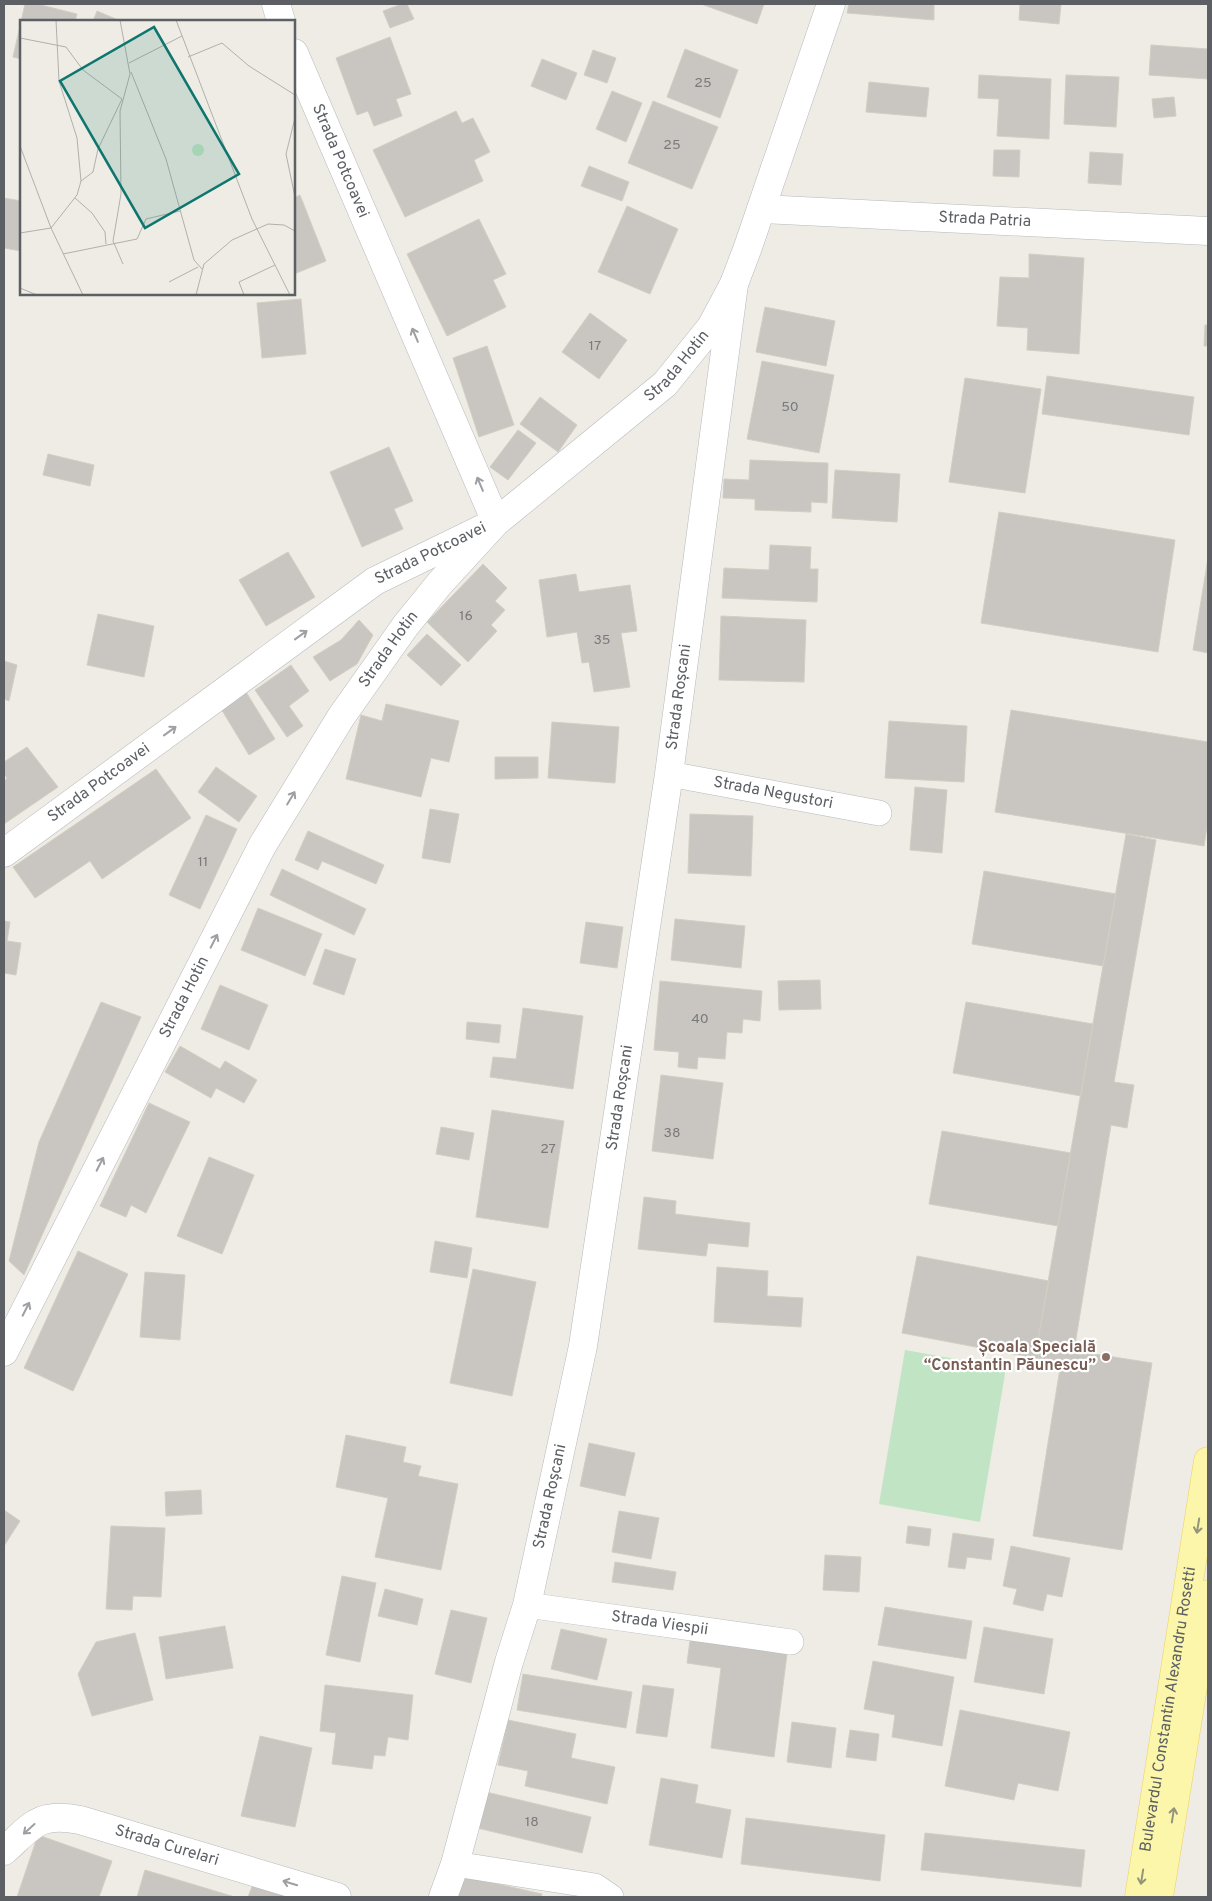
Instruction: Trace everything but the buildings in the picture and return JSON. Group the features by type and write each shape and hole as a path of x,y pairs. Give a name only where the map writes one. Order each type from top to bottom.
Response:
{"main road":[{"name":"Bulevardul Constantin Alexandru Rosetti","path":"1139,1897 1207,1477"},
{"name":"Bulevardul Constantin Alexandru Rosetti","path":"1159,1897 1208,1594"}],"street":[{"path":"276,4 281,20"},
{"name":"Strada Hotin","path":"4,1352 262,846 341,717 406,625 440,583 496,522 665,384 710,327 734,284 831,4"},
{"name":"Strada Potcoavei","path":"4,853 375,581 496,522 295,55"},
{"name":"Strada Patria","path":"761,209 1208,231"},
{"name":"Strada Roșcani","path":"443,1897 455,1864 509,1662 527,1605 583,1346 668,774 734,284"},
{"name":"Strada Curelari","path":"4,1851 39,1820 60,1816 80,1820 337,1897"}],"lane":[{"name":"Strada Negustori","path":"668,774 879,813"},
{"name":"Strada Viespii","path":"527,1605 791,1642"},
{"path":"455,1864 595,1886 611,1897"}],"green space":[{"path":"905,1350 1006,1368 980,1522 879,1504"}],"place":[{"name":"Școala Specială “Constantin Păunescu”","path":"1106,1357"}]}
